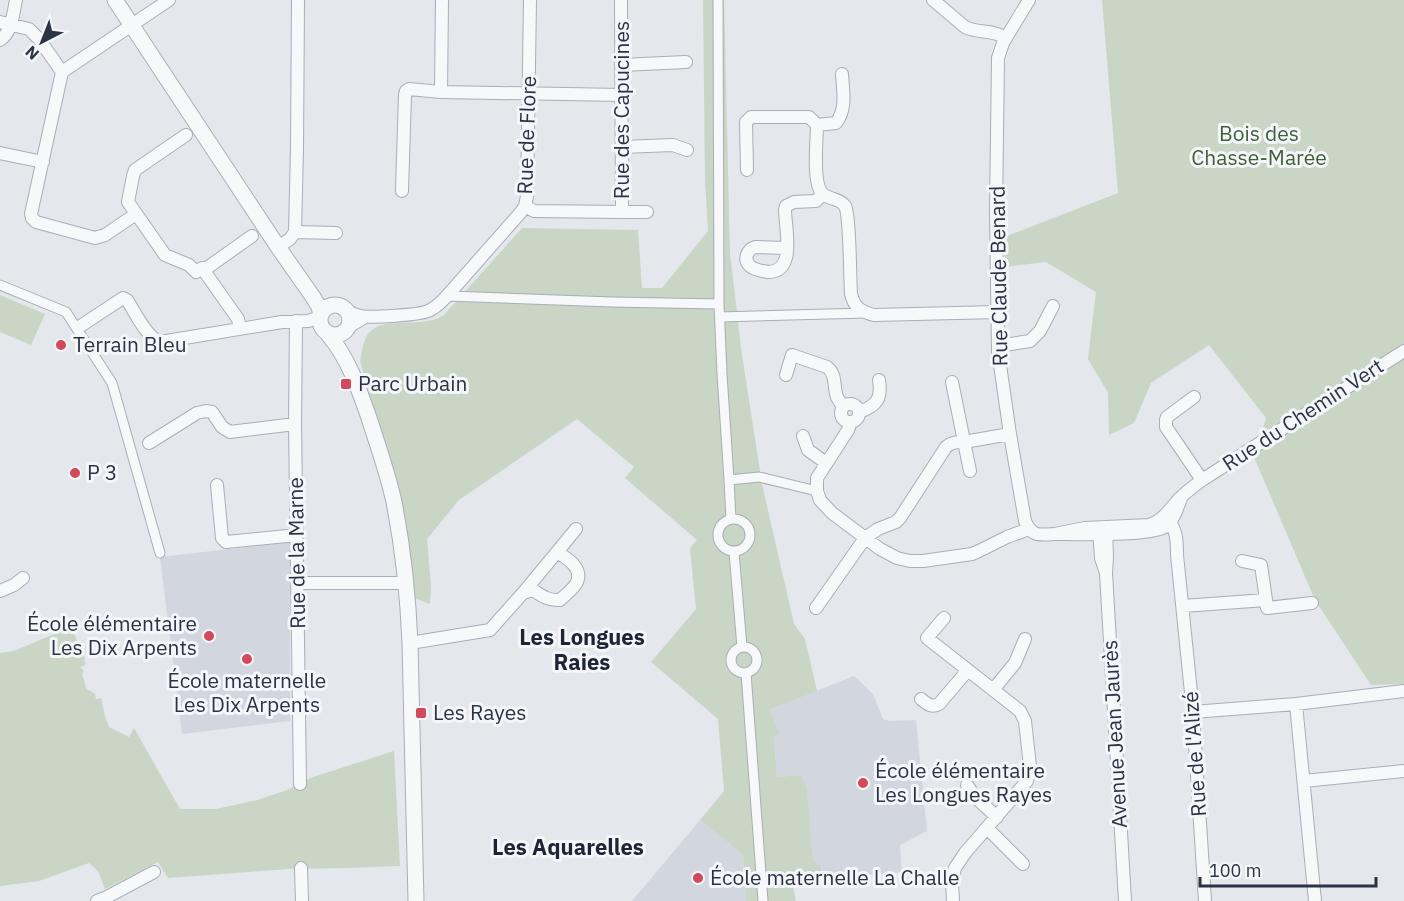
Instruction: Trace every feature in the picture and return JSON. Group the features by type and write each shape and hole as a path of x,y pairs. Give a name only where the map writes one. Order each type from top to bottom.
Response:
{"street":[{"path":"0,40 8,34 5,24 16,0"},
{"path":"115,0 313,297 319,307 321,319 344,357 365,406 393,500 407,583 416,901"},
{"path":"278,247 295,232 297,0"},
{"path":"441,92 442,0"},
{"name":"Rue de Flore","path":"321,319 355,314 365,317 426,312 437,306 525,206 530,0"},
{"name":"Rue des Capucines","path":"618,212 622,147 621,0"},
{"path":"718,0 719,304 732,519"},
{"path":"933,0 965,27 971,30 991,31 1006,38"},
{"name":"Rue Claude Benard","path":"1029,0 1006,38 998,58 996,211 998,346 1024,517 1029,529"},
{"path":"136,214 105,235 95,238 36,222 32,218 62,72 165,1"},
{"path":"5,24 29,29 34,33 62,72"},
{"path":"621,65 686,62"},
{"path":"817,125 836,123 840,117 843,108 842,74"},
{"path":"402,191 405,95 409,89 441,92 622,95"},
{"path":"747,170 746,122 751,117 809,117 817,125 817,186 823,194 841,202 846,207 851,294 853,302 866,313"},
{"path":"186,135 135,170 128,202 165,255 189,265 196,272 202,268 204,270 252,236"},
{"path":"622,147 673,146 687,150"},
{"path":"0,153 43,162"},
{"path":"787,248 786,206 794,202 816,201 823,194"},
{"path":"525,206 534,211 647,212"},
{"path":"295,232 336,233"},
{"path":"204,270 238,319 240,328"},
{"path":"0,285 66,312 112,383 160,553"},
{"path":"447,296 719,304"},
{"path":"82,325 123,298 150,336 157,342 282,322 349,318 342,341 344,357"},
{"path":"998,346 1030,341 1040,331 1053,306"},
{"path":"720,317 998,312"},
{"name":"Rue de Flore","path":"346,329 365,317"},
{"path":"321,319 335,335 346,329"},
{"name":"Rue de la Marne","path":"300,784 295,424 321,319"},
{"name":"Rue du Chemin Vert","path":"1165,522 1182,496 1202,480 1404,351"},
{"path":"786,375 792,355 831,369 837,397 843,407 842,417 851,422"},
{"path":"879,380 881,391 878,398 874,405 860,412 857,419 851,422 817,478 817,491 820,500 832,513 880,549 897,558 922,561 972,554 1029,529 1038,534 1055,534 1084,528 1103,531 1152,531 1165,522"},
{"path":"952,382 970,471"},
{"name":"Rue du Chemin Vert","path":"1194,397 1167,417 1166,427 1202,480"},
{"path":"843,407 853,404 860,412"},
{"path":"149,443 197,413 206,411 212,412 222,427 230,432 295,424"},
{"path":"816,608 865,538 900,518 950,443 1010,434"},
{"path":"803,436 808,450 826,463"},
{"path":"729,480 759,477 817,491"},
{"path":"218,485 222,538 226,542 297,535"},
{"path":"732,519 746,524 750,530 748,545 734,552 723,548 718,537 722,525 732,519"},
{"name":"Rue de l'Alizé","path":"1165,522 1177,555 1183,606 1193,712 1205,901"},
{"path":"410,643 490,630 576,529"},
{"name":"Avenue Jean Jaurès","path":"1103,531 1101,558 1106,573 1123,899"},
{"path":"523,593 533,590 552,601 560,600 577,583 578,575 572,561 557,552"},
{"path":"734,552 742,647"},
{"path":"1242,561 1261,565 1267,608 1312,603"},
{"path":"0,591 23,578"},
{"path":"297,583 407,583"},
{"path":"1183,606 1266,600"},
{"path":"944,618 927,638 1020,711 1025,721 1030,766 1027,781 965,853 955,868 952,882 953,901"},
{"path":"993,690 1015,663 1025,639"},
{"path":"742,647 752,650 757,658 756,666 746,673 737,671 731,663 733,653 742,647"},
{"path":"921,699 929,705 939,704 968,670"},
{"path":"746,673 763,901"},
{"path":"1193,712 1404,692"},
{"path":"1296,704 1315,901"},
{"path":"1304,781 1404,771"},
{"path":"968,785 975,797 998,817"},
{"path":"987,828 1023,864"},
{"path":"301,868 302,901"},
{"path":"97,901 154,872"}],"shaded area":[{"path":"290,542 290,721 182,734 160,557"},
{"name":"École élémentaire Les Longues Rayes","path":"854,676 873,694 883,719 889,721 916,720 927,831 900,845 902,872 822,878 821,866 813,860 807,788 800,775 777,777 774,736 779,734 769,710"},
{"name":"École maternelle La Challe","path":"700,820 743,855 746,901 632,901"}],"green space":[{"path":"703,0 724,0 730,254 742,355 762,484 794,624 805,639 817,691 769,710 780,734 774,736 777,777 801,775 807,788 813,860 821,866 821,878 792,881 796,901 746,901 743,855 700,820 724,791 718,719 651,662 696,609 690,548 697,540 625,478 634,467 577,419 459,500 427,539 431,586 430,604 414,598 403,507 360,361 366,337 375,328 393,323 425,321 444,315 522,228 638,230 642,288 662,288 708,231 705,180"},
{"name":"Bois des Chasse-Marée","path":"1102,0 1404,0 1404,684 1371,685 1315,600 1254,457 1266,418 1209,345 1151,383 1134,423 1109,435 1108,393 1088,359 1096,292 1046,262 1004,267 1007,236 1118,193"},
{"path":"0,295 45,314 31,345 0,332"},
{"path":"71,627 85,659 85,665 80,667 84,671 82,674 87,690 95,694 96,699 101,698 109,727 129,737 134,728 180,809 216,809 257,800 287,790 313,777 394,751 400,866 289,869 168,878 158,862 105,889 98,871 89,863 39,881 0,886 0,653 14,651"}],"place":[{"name":"Terrain Bleu","path":"61,345"},
{"name":"Parc Urbain","path":"346,384"},
{"name":"P 3","path":"75,473"},
{"name":"École élémentaire Les Dix Arpents","path":"209,636"},
{"name":"École maternelle Les Dix Arpents","path":"247,659"},
{"name":"Les Rayes","path":"421,713"},
{"name":"École élémentaire Les Longues Rayes","path":"863,783"},
{"name":"École maternelle La Challe","path":"698,878"}],"district":[{"name":"Les Longues Raies","path":"582,650"},
{"name":"Les Aquarelles","path":"568,847"}]}
